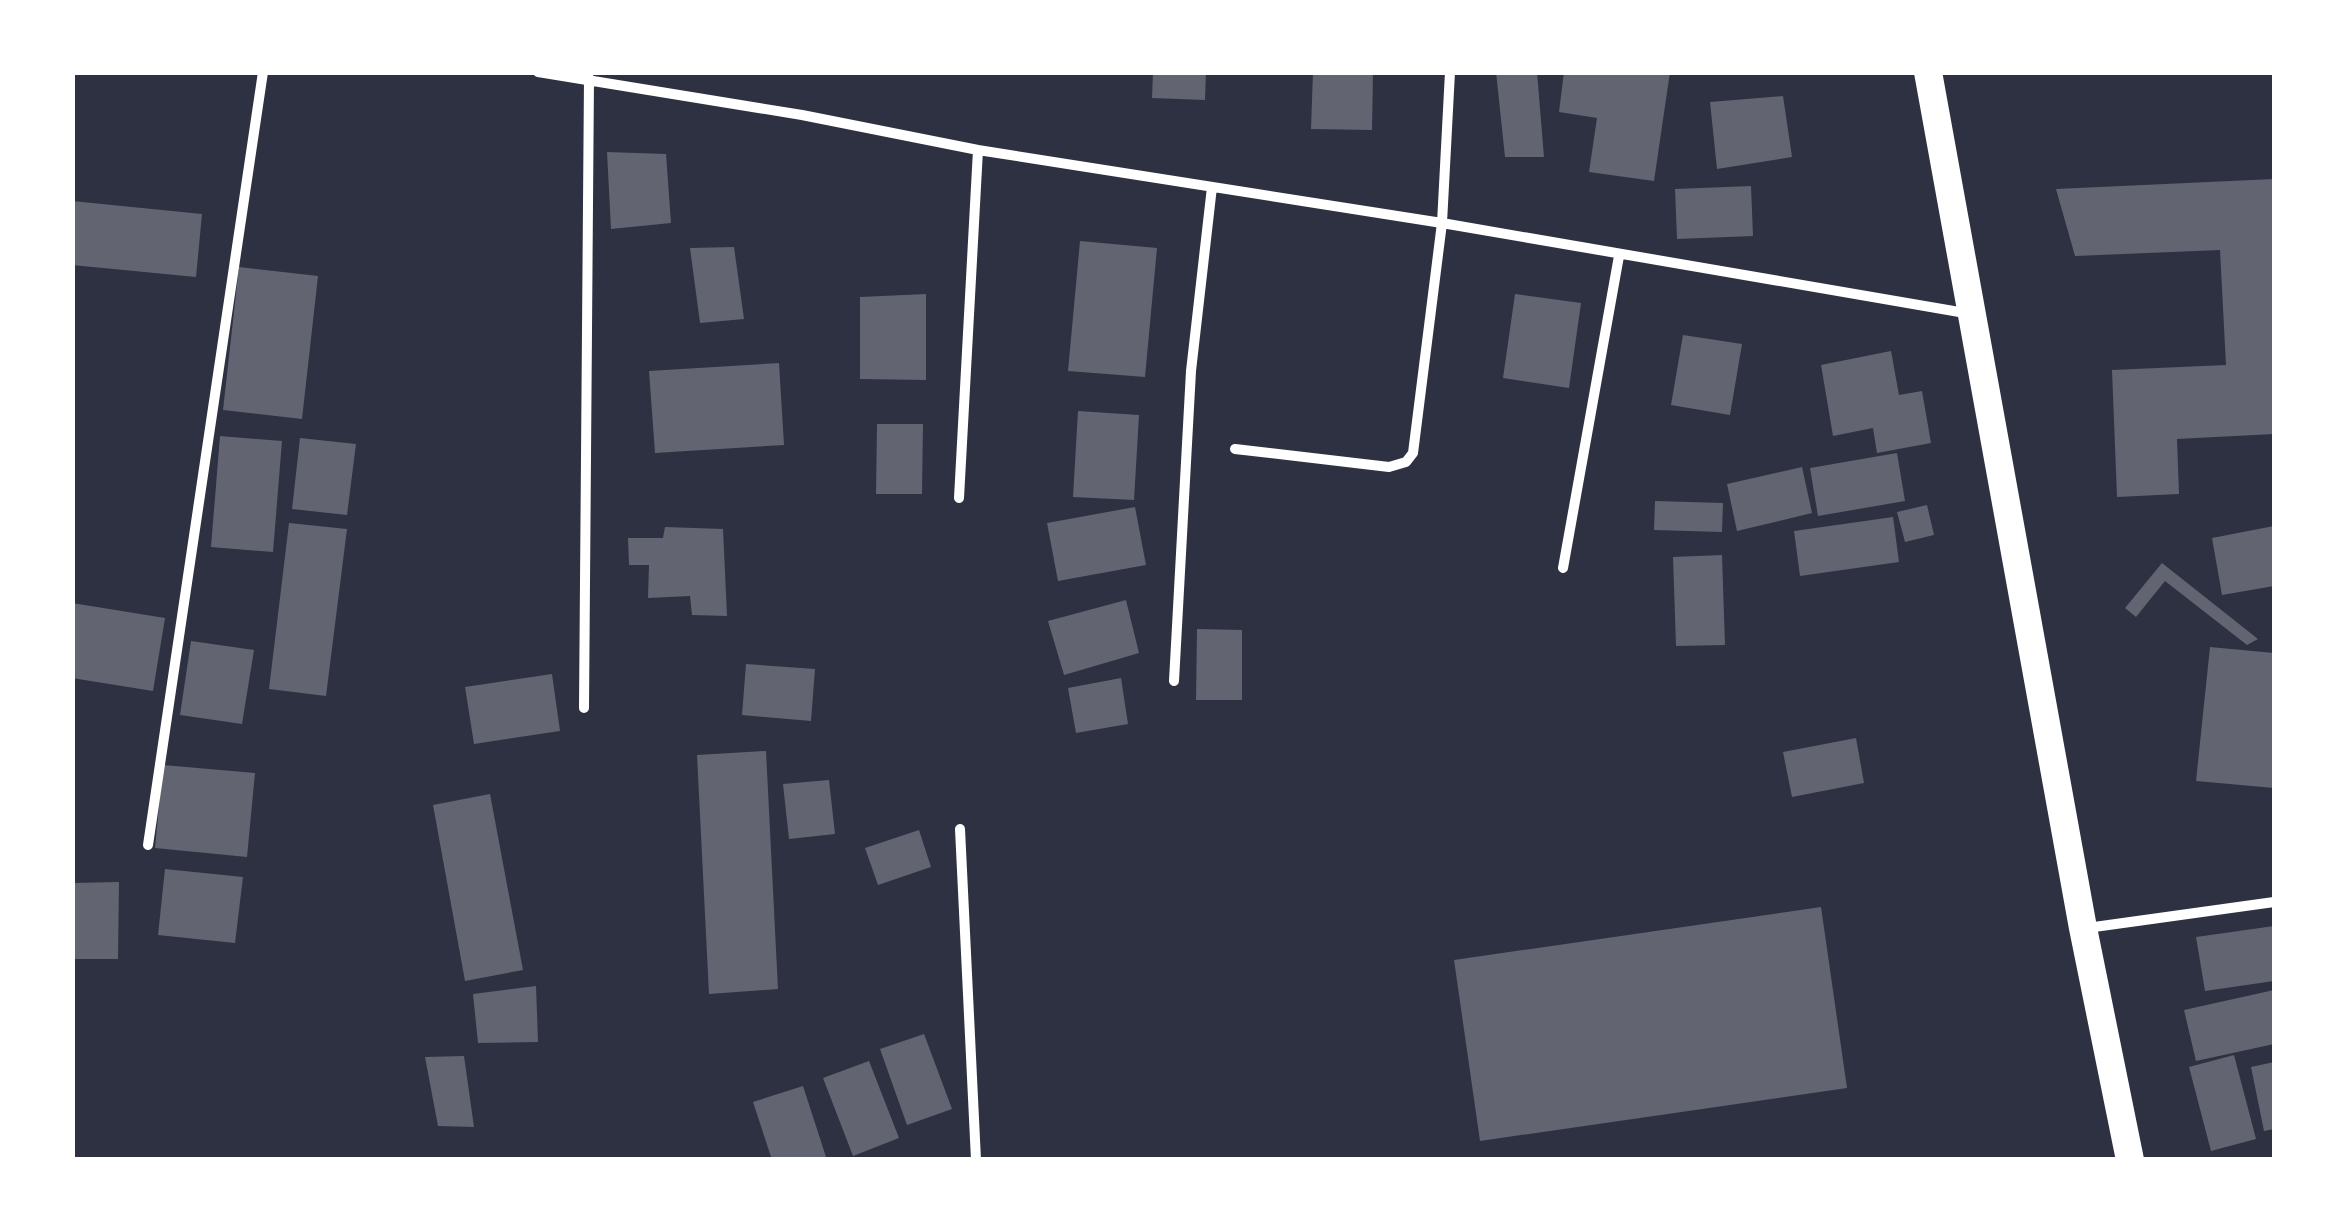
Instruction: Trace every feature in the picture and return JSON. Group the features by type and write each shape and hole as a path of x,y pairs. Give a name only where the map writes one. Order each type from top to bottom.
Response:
{"highway":[{"path":"1935,75 1972,314 2083,928 2130,1160"}],"street":[{"path":"148,844 263,72"},
{"path":"538,72 802,115 978,150 1442,223 1972,314"},
{"path":"1235,449 1389,466 1406,462 1412,453 1442,223 1450,72"},
{"path":"584,708 589,78"},
{"path":"958,498 978,150"},
{"path":"1174,681 1190,371 1212,187"},
{"path":"1563,568 1619,256"},
{"path":"960,829 976,1160"},
{"path":"2083,928 2274,902"}],"building":[{"path":"1153,72 1206,72 1205,100 1152,98"},
{"path":"1313,72 1373,72 1372,130 1311,129"},
{"path":"1496,72 1537,72 1544,157 1505,157"},
{"path":"1564,72 1670,72 1654,181 1589,172 1597,118 1559,112"},
{"path":"1783,96 1792,157 1717,169 1710,102"},
{"path":"607,152 666,154 671,223 611,229"},
{"path":"2274,179 2274,434 2177,439 2179,494 2117,497 2112,370 2226,365 2220,250 2075,256 2056,189"},
{"path":"1751,186 1753,236 1677,239 1675,189"},
{"path":"72,201 202,214 196,277 72,265"},
{"path":"1080,241 1157,248 1145,377 1068,371"},
{"path":"734,247 744,319 700,323 690,248"},
{"path":"239,267 318,276 302,419 223,410"},
{"path":"926,294 926,380 860,379 860,297"},
{"path":"1515,294 1581,303 1569,388 1503,378"},
{"path":"1683,335 1742,344 1730,415 1671,405"},
{"path":"1891,351 1899,395 1922,391 1931,443 1877,453 1873,428 1833,436 1821,365"},
{"path":"779,363 784,445 655,453 649,371"},
{"path":"1078,411 1139,415 1134,500 1073,497"},
{"path":"877,424 923,424 922,494 876,494"},
{"path":"220,436 282,441 273,552 211,547"},
{"path":"300,438 356,444 347,515 292,509"},
{"path":"1897,453 1905,501 1818,516 1810,468"},
{"path":"1802,467 1812,513 1737,531 1727,484"},
{"path":"1655,501 1723,503 1722,532 1654,530"},
{"path":"1927,505 1934,535 1905,542 1897,512"},
{"path":"1135,507 1146,565 1058,581 1047,523"},
{"path":"1893,517 1899,562 1800,576 1794,531"},
{"path":"289,523 347,529 326,696 269,689"},
{"path":"2274,526 2274,586 2222,595 2212,538"},
{"path":"665,527 723,529 727,616 692,615 690,596 648,598 649,565 629,565 628,538 663,538"},
{"path":"1722,555 1725,645 1676,646 1673,557"},
{"path":"2162,563 2258,639 2247,645 2165,581 2136,617 2125,608"},
{"path":"1126,600 1139,653 1064,675 1048,621"},
{"path":"72,603 165,618 153,691 72,678"},
{"path":"1197,629 1242,630 1242,700 1196,700"},
{"path":"191,641 254,650 242,724 180,715"},
{"path":"2210,647 2274,653 2274,788 2196,781"},
{"path":"746,664 815,669 811,721 742,715"},
{"path":"552,674 560,731 474,744 465,687"},
{"path":"1121,678 1128,724 1076,733 1068,688"},
{"path":"1856,738 1864,783 1792,797 1783,752"},
{"path":"766,751 778,989 709,994 697,755"},
{"path":"163,765 255,773 247,857 155,848"},
{"path":"829,780 835,834 789,839 783,784"},
{"path":"490,794 523,970 465,981 433,805"},
{"path":"919,830 931,867 878,885 865,848"},
{"path":"165,869 243,877 235,943 158,935"},
{"path":"119,882 118,959 72,959 72,883"},
{"path":"1821,907 1847,1088 1480,1141 1454,960"},
{"path":"2274,926 2274,981 2205,991 2196,937"},
{"path":"536,986 538,1042 478,1043 473,994"},
{"path":"2274,990 2274,1044 2196,1061 2184,1010"},
{"path":"924,1034 952,1109 907,1125 880,1049"},
{"path":"2234,1055 2256,1139 2211,1151 2189,1067"},
{"path":"464,1056 474,1127 438,1126 425,1057"},
{"path":"869,1061 899,1138 853,1156 823,1078"},
{"path":"2274,1062 2274,1129 2264,1131 2251,1067"},
{"path":"803,1086 827,1160 772,1160 753,1102"}]}
